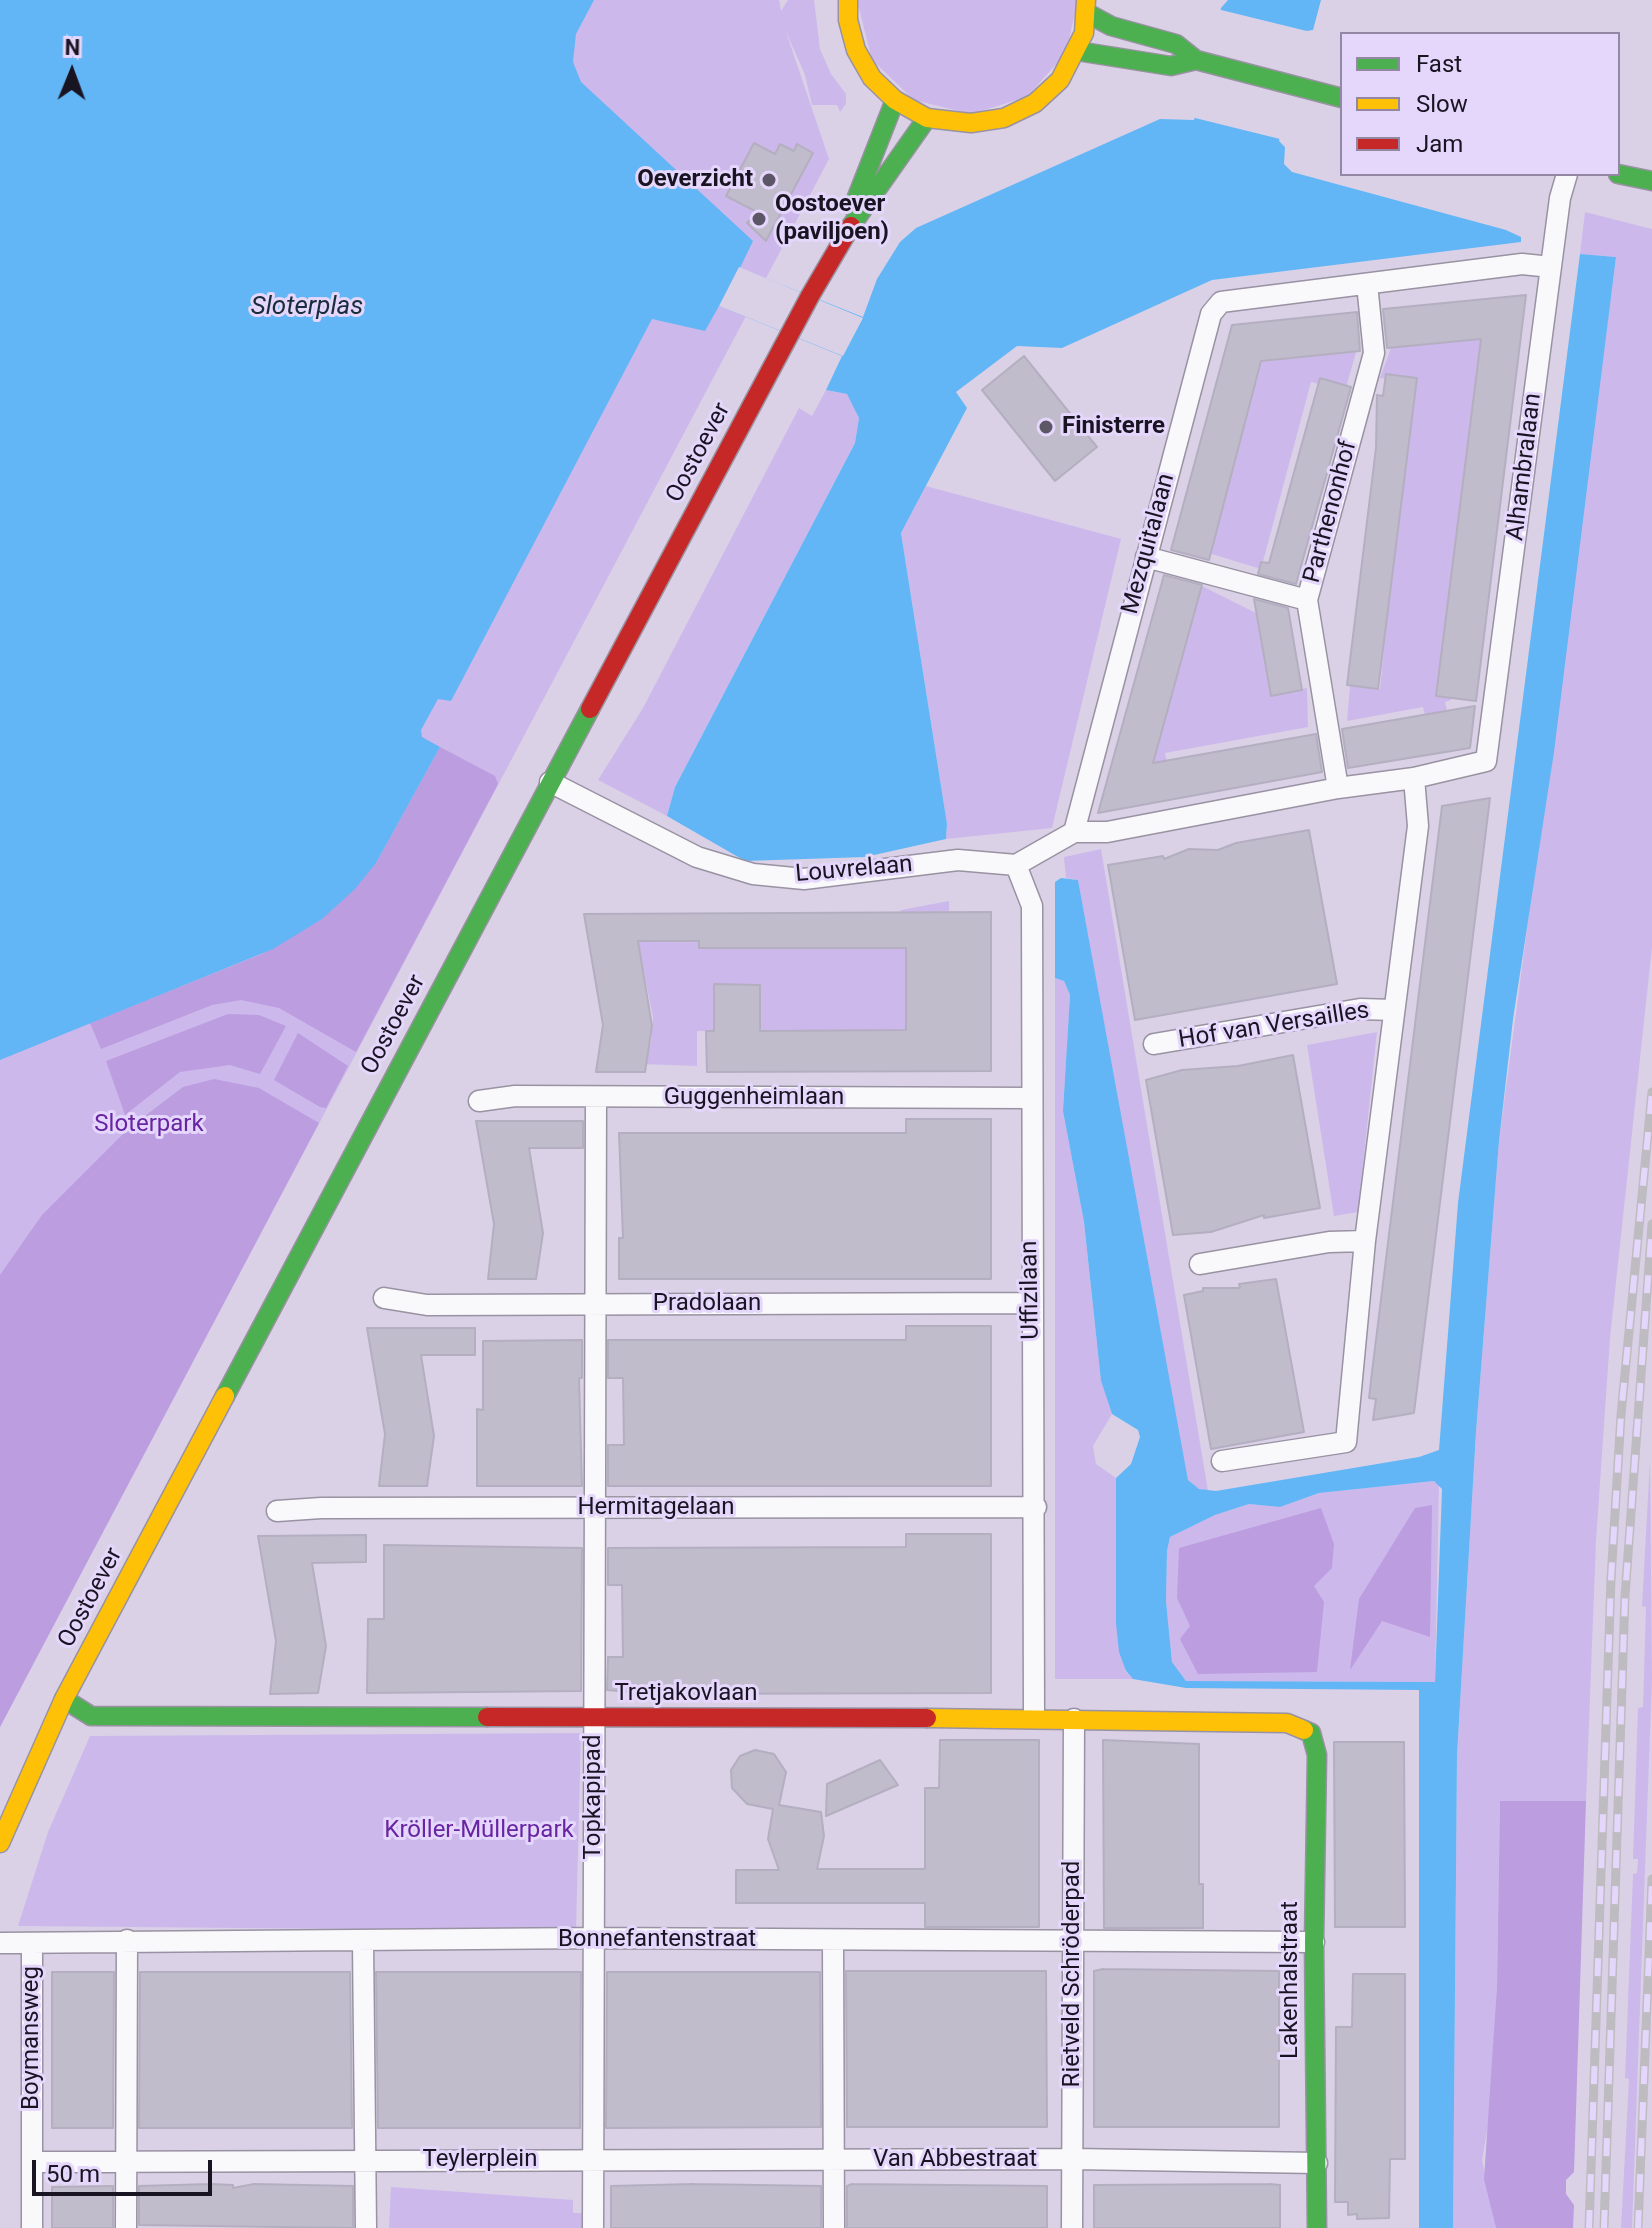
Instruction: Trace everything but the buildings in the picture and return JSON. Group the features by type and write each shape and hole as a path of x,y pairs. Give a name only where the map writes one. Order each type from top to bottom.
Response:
{"main road":[{"path":"848,0 848,20 856,50 872,78 895,100 927,118 971,123 1004,118 1035,103 1060,80 1077,51 1086,7 1111,26 1176,44 1202,62 1334,95"},
{"path":"1077,51 1171,66 1202,62"},
{"name":"Oostoever","path":"844,236 895,100"},
{"name":"Oostoever","path":"0,1843 64,1699 810,296 844,236 927,118"},
{"path":"1620,174 1652,181"},
{"name":"Tretjakovlaan","path":"64,1699 91,1716 1034,1718 1287,1723 1311,1733"},
{"name":"Lakenhalstraat","path":"1311,1733 1317,1755 1314,1942 1317,2228"}],"street":[{"name":"Alhambralaan","path":"1414,778 1486,761 1551,267 1567,176"},
{"name":"Mezquitalaan","path":"1074,832 1211,314 1221,302 1522,264 1551,267"},
{"name":"Parthenonhof","path":"1338,788 1307,600 1374,353 1367,284"},
{"path":"1146,557 1307,600"},
{"path":"1016,865 1074,832 1107,832 1338,788 1414,778"},
{"name":"Hof van Versailles","path":"1222,1461 1346,1442 1365,1241 1418,826 1414,778"},
{"name":"Louvrelaan","path":"550,782 697,857 753,874 804,879 958,860 1016,865"},
{"name":"Uffizilaan","path":"1016,865 1032,906 1031,1303 1036,1507 1034,1718"},
{"name":"Hof van Versailles","path":"1154,1044 1360,1009 1394,1010"},
{"name":"Guggenheimlaan","path":"479,1101 515,1096 1030,1098"},
{"name":"Topkapipad","path":"593,2160 596,1098"},
{"path":"1200,1264 1329,1242 1365,1241"},
{"name":"Pradolaan","path":"384,1298 427,1305 1031,1303"},
{"name":"Hermitagelaan","path":"277,1511 1036,1507"},
{"name":"Rietveld Schröderpad","path":"1072,2228 1074,1719"},
{"name":"Bonnefantenstraat","path":"0,1943 593,1938 833,1942 1073,1938 1314,1942"},
{"path":"126,2228 127,1940"},
{"path":"363,1942 366,2228"},
{"path":"833,1942 834,2228"},
{"name":"Boymansweg","path":"32,1945 32,2228"},
{"name":"Van Abbestraat","path":"593,2160 1073,2159 1317,2163"},
{"path":"593,2160 593,2228"},
{"name":"Teylerplein","path":"366,2161 593,2160"},
{"path":"33,2162 366,2161"}],"green space":[{"name":"Sloterpark","path":"470,0 779,0 781,11 788,0 814,0 820,49 831,74 846,94 846,104 840,112 837,105 812,105 805,75 785,29 829,159 0,1727 0,1029"},
{"path":"857,0 1078,0 1066,53 1027,97 971,114 914,100 872,60"},
{"path":"1585,212 1652,229 1652,947 1610,1338 1596,1541 1586,1801 1500,1801 1497,1986 1489,2120 1482,2160 1496,2228 1453,2228 1457,1755 1476,1432 1499,1141 1616,257 1580,254"},
{"path":"1496,320 1449,690 1451,700 1445,702 1449,720 1427,724 1423,707 1347,721 1350,686 1380,689 1410,381 1380,378 1394,340"},
{"path":"1357,349 1345,391 1311,382 1261,569 1205,552 1257,357"},
{"path":"826,390 847,394 852,400 859,418 855,443 675,787 667,816 598,780 643,708 799,408 812,416"},
{"path":"926,486 1121,539 1052,828 946,839 947,824 901,533"},
{"path":"1196,583 1266,618 1279,693 1307,688 1308,727 1165,753 1168,769 1143,774"},
{"path":"440,747 495,776 498,784 356,1052 279,1008 241,1000 212,1005 101,1049 90,1023 262,954 322,919 376,863"},
{"path":"1101,849 1208,1491 1196,1488 1188,1480 1183,1463 1078,880 1066,878 1064,857"},
{"path":"949,901 950,1061 900,1032 697,1031 697,1066 642,1064 651,1043 653,1017 638,942 901,943 901,910"},
{"path":"1055,978 1064,981 1070,995 1063,1111 1084,1222 1101,1381 1112,1414 1093,1446 1096,1464 1116,1478 1125,1671 1133,1679 1055,1679"},
{"path":"228,1014 259,1015 286,1026 260,1074 230,1065 180,1072 125,1115 106,1061"},
{"path":"1377,1032 1358,1212 1334,1216 1307,1045"},
{"path":"298,1033 348,1066 326,1108 274,1080"},
{"name":"Sloterpark","path":"214,1079 259,1088 319,1123 0,1727 0,1275 42,1215 129,1128 183,1087"},
{"path":"1650,1461 1652,1678 1632,2228 1621,2228 1629,2079 1625,2078 1633,1874 1637,1873 1638,1859 1633,1859 1638,1708 1643,1707 1646,1607 1642,1606"},
{"path":"1434,1481 1439,1484 1435,1682 1186,1681 1172,1662 1166,1601 1170,1537 1215,1515 1249,1504 1280,1507 1319,1493"},
{"path":"1432,1505 1430,1637 1382,1621 1350,1670 1359,1599 1415,1508"},
{"path":"1321,1508 1334,1544 1332,1568 1314,1586 1324,1602 1317,1672 1198,1674 1180,1639 1190,1626 1177,1598 1179,1548"},
{"name":"Kröller-Müllerpark","path":"581,1733 576,1931 18,1926 48,1832 90,1736"},
{"path":"1500,1801 1586,1801 1574,2172 1566,2180 1566,2194 1574,2205 1573,2228 1496,2228 1484,2179 1497,1986"},
{"path":"391,2187 573,2200 573,2213 588,2213 587,2228 389,2228"}],"water":[{"name":"Sloterplas","path":"0,0 594,0 576,34 573,62 581,82 753,241 740,268 863,317 877,279 900,242 916,228 1160,119 1194,120 1221,8 1228,0 1321,0 1313,30 1306,31 1279,141 1285,147 1284,164 1292,172 1506,230 1521,237 1521,242 1212,280 1062,348 1017,346 956,392 967,408 901,533 947,824 946,839 865,857 745,861 667,816 675,787 855,443 859,418 847,394 826,390 842,356 719,306 705,331 652,319 451,701 438,699 421,730 422,737 440,747 376,863 355,889 322,919 273,949 0,1060"},
{"path":"1580,254 1616,257 1554,752 1513,1019 1499,1141 1476,1432 1457,1755 1453,2228 1419,2228 1419,1690 1186,1688 1133,1679 1126,1671 1119,1652 1116,1623 1116,1478 1131,1464 1140,1437 1138,1430 1112,1414 1101,1381 1084,1222 1063,1111 1070,995 1064,981 1055,978 1055,882 1061,878 1078,880 1188,1480 1199,1489 1216,1491 1419,1457 1439,1450 1458,1203","holes":["1434,1481 1442,1489 1435,1682 1186,1681 1172,1662 1166,1601 1170,1537 1215,1515 1249,1504 1280,1507 1319,1493"]}],"pier":[{"path":"1217,9 1315,33 1309,35 1284,140 1187,116 1191,116"},
{"path":"739,267 863,318 843,356 719,306"}],"railway":[{"path":"1589,2228 1611,1579 1621,1415 1652,1092"},
{"path":"1604,2228 1625,1596 1652,1224"},
{"path":"1638,2228 1652,1879"}],"traffic: fast":[{"path":"1087,13 1111,26 1176,44 1196,60"},
{"path":"1077,51 1171,66 1196,60 1340,97"},
{"path":"853,207 895,100"},
{"path":"851,226 927,118"},
{"path":"1620,174 1652,181"},
{"path":"225,1396 590,709"},
{"path":"64,1699 91,1716 487,1717"},
{"path":"1304,1730 1311,1733 1317,1755 1314,1942 1317,2228"}],"traffic: slow":[{"path":"848,0 848,20 856,50 872,78 895,100 927,118 971,123 1004,118 1035,103 1060,80 1084,33 1086,0"},
{"path":"0,1843 64,1699 225,1396"},
{"path":"927,1718 1287,1723 1304,1730"}],"traffic: jam":[{"path":"590,709 810,296 851,226"},
{"path":"487,1717 927,1718"}],"place":[{"name":"Oeverzicht","path":"769,180"},
{"name":"Oostoever (paviljoen)","path":"759,219"},
{"name":"Finisterre","path":"1046,427"}]}
